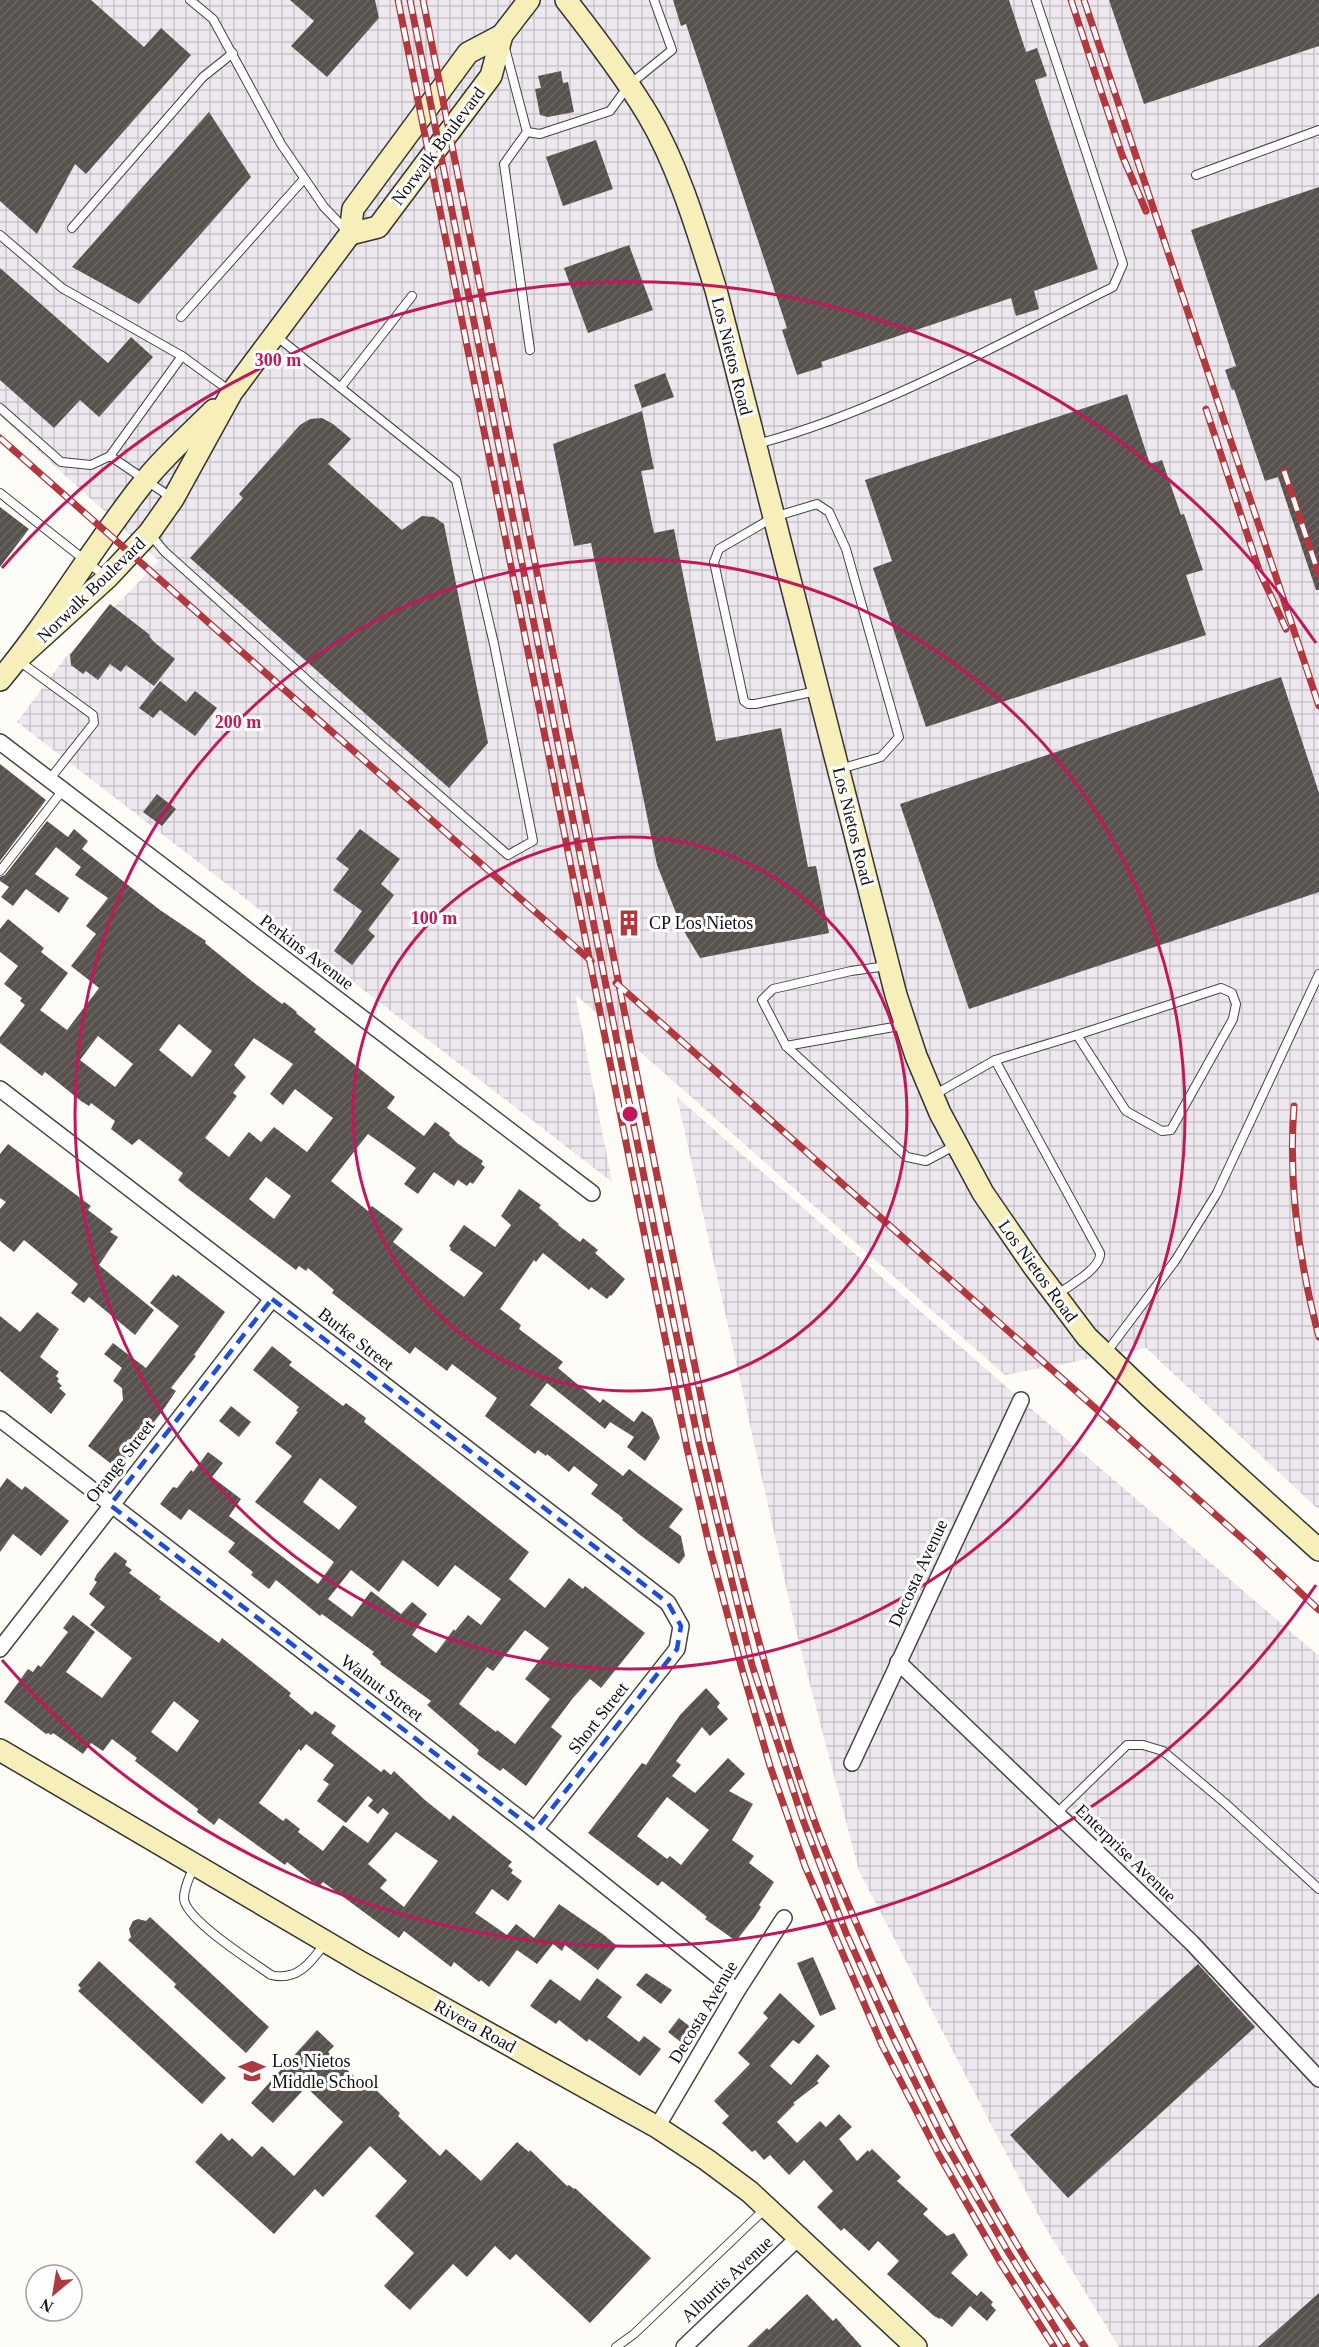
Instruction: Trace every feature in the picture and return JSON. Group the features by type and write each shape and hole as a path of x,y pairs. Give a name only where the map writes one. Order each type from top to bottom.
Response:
{"street":[{"name":"Norwalk Boulevard","path":"350,234 378,227 491,76 502,35 529,0"},
{"name":"Los Nietos Road","path":"566,0 629,85 649,118 694,220 716,290 889,966 916,1056 933,1095 983,1193 1055,1296 1087,1337 1319,1550"},
{"name":"Norwalk Boulevard","path":"18,659 107,578 149,533 173,499 232,392 350,234 353,209 468,53 502,35"},
{"name":"Norwalk Boulevard","path":"0,680 18,659 85,560 145,480 232,392"},
{"name":"Perkins Avenue","path":"0,742 592,1193"},
{"name":"Burke Street","path":"0,1089 668,1603 681,1626"},
{"name":"Orange Street","path":"0,1649 272,1299"},
{"name":"Decosta Avenue","path":"852,1763 1022,1400"},
{"name":"Walnut Street","path":"0,1419 536,1830 737,1991"},
{"name":"Short Street","path":"536,1830 677,1649 681,1626"},
{"name":"Enterprise Avenue","path":"898,1662 1192,1943 1319,2079"},
{"name":"Rivera Road","path":"0,1750 327,1942 657,2127 707,2160 766,2208 916,2347"},
{"name":"Decosta Avenue","path":"657,2127 737,1991 784,1918"},
{"name":"Alburtis Avenue","path":"684,2347 798,2238"}],"lane":[{"path":"190,0 213,19 281,144 324,207 350,234"},
{"path":"527,132 540,134 610,111 629,85 672,50 654,0"},
{"path":"755,444 805,431 876,403 1113,287 1123,264 1036,0"},
{"path":"502,35 527,132"},
{"path":"72,228 204,77 233,53"},
{"path":"1196,175 1319,130"},
{"path":"527,132 504,164 530,350"},
{"path":"182,317 304,179"},
{"path":"0,235 62,288 182,356 232,392"},
{"path":"341,387 412,296"},
{"path":"149,533 164,551 300,674 508,855 533,841 494,644 456,480 274,334"},
{"path":"0,408 61,462 91,465 110,456 182,356"},
{"path":"110,456 173,499"},
{"path":"0,493 107,578"},
{"path":"818,691 755,704 748,704 744,701 714,562 719,549 774,517 817,504 829,512 846,549 899,737 881,757 838,770"},
{"path":"18,659 93,715 94,723 49,780"},
{"path":"0,871 63,790"},
{"path":"889,966 851,971 773,989 762,1000 786,1046 908,1157 926,1161 957,1144"},
{"path":"1105,1354 1175,1261 1217,1193 1319,974"},
{"path":"933,1095 995,1060 1221,988 1232,993 1236,1004 1233,1019 1171,1130 1162,1131 1126,1110 1077,1035"},
{"path":"786,1046 906,1025"},
{"path":"995,1060 1100,1253 1101,1257 1096,1267 1055,1296"},
{"path":"1056,1814 1127,1745 1143,1745 1163,1751 1225,1803 1319,1889"},
{"path":"195,1864 185,1889 184,1899 188,1909 200,1923 272,1975 290,1976 300,1971 309,1964 327,1942"},
{"path":"616,2347 642,2327 766,2208"}],"highlighted area":[{"path":"272,1299 668,1603 681,1626 677,1649 535,1830 110,1505"}],"shaded area":[{"path":"0,0 1319,0 1319,1510 1146,1348 1005,1375 575,994 612,1182 17,722 65,658 159,561 0,416"},
{"path":"677,1097 1021,1400 1319,1656 1319,2347 1119,2347 1042,2222 859,1871 796,1631"}],"building":[{"path":"0,0 91,0 144,47 161,28 191,55 86,174 75,164 37,234 0,201"},
{"path":"290,0 375,0 379,18 327,77 291,46 314,21"},
{"path":"673,0 1009,0 1026,52 1037,48 1047,76 1035,80 1098,269 1034,291 1039,309 1016,316 1011,298 821,362 823,367 797,375 782,330 787,328 686,24 681,26"},
{"path":"1109,0 1319,0 1319,46 1144,104"},
{"path":"561,71 563,83 568,82 574,112 548,117 540,115 535,89 541,88 538,76"},
{"path":"209,112 251,177 139,304 72,267"},
{"path":"596,140 613,189 563,206 546,157"},
{"path":"1319,187 1319,590 1316,590 1278,477 1265,481 1234,389 1232,390 1225,370 1236,366 1191,230"},
{"path":"629,245 653,310 588,333 564,268"},
{"path":"0,268 108,363 131,337 153,357 99,417 80,400 54,428 0,380"},
{"path":"665,373 674,397 642,408 634,385"},
{"path":"1127,394 1150,464 1162,460 1203,570 1186,575 1206,635 926,727 873,568 892,561 865,480"},
{"path":"642,411 654,469 641,471 654,533 674,529 716,741 781,728 808,867 816,866 829,933 700,958 682,928 657,865 591,543 574,546 553,444"},
{"path":"322,418 351,439 328,464 402,530 422,516 434,517 444,524 488,743 449,788 190,558 243,498 239,494 300,425 310,419"},
{"path":"0,507 29,529 0,567"},
{"path":"110,604 150,635 154,642 175,659 154,686 126,665 121,672 110,664 98,680 86,671 83,674 71,665 70,655"},
{"path":"1281,677 1319,793 1319,892 969,1009 900,804"},
{"path":"160,681 186,702 195,691 217,708 195,736 160,710 153,718 139,708"},
{"path":"0,764 46,800 0,861"},
{"path":"157,794 176,809 162,826 143,812"},
{"path":"47,821 68,837 74,829 88,841 82,849 160,910 206,941 205,943 282,1004 284,1002 297,1012 316,1029 314,1032 395,1097 387,1108 424,1136 435,1122 450,1133 449,1135 457,1143 483,1161 481,1164 485,1167 473,1184 470,1182 467,1186 458,1180 454,1186 434,1172 418,1194 404,1184 416,1168 368,1134 331,1181 368,1211 372,1206 403,1229 393,1242 464,1297 483,1273 450,1250 449,1246 464,1225 495,1247 511,1225 501,1216 519,1189 541,1205 539,1208 580,1242 583,1238 598,1250 595,1253 625,1279 607,1299 591,1287 589,1290 543,1253 536,1262 534,1260 500,1309 521,1325 519,1329 563,1362 558,1368 600,1403 603,1399 634,1422 642,1411 652,1418 660,1438 645,1461 627,1447 634,1437 610,1422 605,1429 547,1383 530,1405 623,1476 629,1469 683,1509 669,1527 681,1536 685,1556 679,1564 591,1494 598,1485 574,1466 569,1472 547,1454 546,1456 538,1450 535,1454 485,1416 497,1398 452,1364 447,1371 415,1347 410,1354 332,1293 334,1290 308,1268 306,1271 299,1266 296,1270 186,1187 178,1180 183,1173 139,1139 132,1145 111,1129 115,1121 91,1103 89,1106 81,1101 45,1072 42,1076 0,1043 0,1037 25,1005 20,1001 22,998 4,984 18,966 0,952 0,929 8,919 44,948 41,952 68,973 40,1010 67,1030 99,988 71,966 96,934 86,926 108,898 75,875 81,867 56,847 35,874 69,898 59,913 26,889 13,906 1,897 9,887 0,881 0,877 5,875","holes":["179,1024 212,1051 192,1077 159,1050","98,1036 133,1064 115,1087 80,1060","254,1038 293,1064 270,1094 283,1105 295,1089 333,1118 307,1152 274,1127 261,1142 249,1132 229,1157 205,1138 237,1096 233,1093 246,1077 234,1065","266,1177 291,1196 274,1219 249,1199"]},
{"path":"360,829 400,859 381,884 394,895 368,930 375,936 352,965 334,951 362,911 333,890 349,869 336,859"},
{"path":"8,1144 91,1206 88,1210 113,1229 110,1232 118,1237 99,1265 154,1310 135,1335 89,1297 84,1303 71,1293 78,1284 24,1240 14,1252 0,1241 0,1209 6,1202 0,1198 0,1154"},
{"path":"173,1274 176,1277 178,1275 225,1312 194,1355 196,1356 171,1388 176,1391 118,1469 88,1446 123,1400 122,1388 113,1381 122,1368 104,1354 113,1343 146,1368 179,1326 150,1303"},
{"path":"37,1312 59,1329 40,1357 59,1372 56,1376 59,1379 57,1381 62,1386 59,1388 66,1394 51,1414 0,1371 0,1316 20,1332"},
{"path":"272,1346 292,1362 289,1365 343,1406 346,1403 366,1418 364,1422 529,1552 509,1579 545,1608 569,1578 583,1589 585,1586 645,1633 601,1688 590,1679 573,1698 551,1727 562,1736 526,1786 503,1768 500,1771 477,1754 479,1750 427,1705 431,1701 380,1664 381,1662 372,1654 374,1652 322,1614 320,1616 276,1580 269,1589 251,1575 253,1572 228,1552 235,1543 189,1509 181,1520 160,1504 173,1487 177,1488 191,1470 193,1472 208,1452 223,1463 212,1477 241,1499 229,1516 318,1584 334,1562 255,1502 292,1456 275,1443 298,1412 296,1411 299,1407 253,1370","holes":["320,1478 357,1507 339,1530 303,1502","403,1560 438,1587 455,1565 501,1599 481,1625 468,1615 436,1653 412,1635 427,1614 412,1602 401,1614 371,1591 352,1617 328,1599 351,1570 379,1592","525,1630 549,1648 525,1679 550,1699 515,1744 459,1704 487,1667 493,1671"]},
{"path":"231,1406 251,1422 239,1437 219,1421"},
{"path":"7,1478 22,1490 25,1486 69,1521 41,1556 13,1534 0,1552 0,1488"},
{"path":"115,1552 127,1561 125,1565 132,1570 129,1573 161,1597 159,1599 219,1643 222,1638 291,1693 289,1696 312,1715 315,1711 336,1726 331,1733 381,1772 384,1769 391,1775 394,1771 450,1820 453,1815 512,1862 508,1866 513,1870 511,1873 522,1881 508,1901 492,1889 475,1913 507,1935 516,1924 534,1938 559,1904 617,1946 598,1970 565,1945 562,1951 553,1944 537,1964 517,1950 489,1987 454,1962 451,1967 404,1931 399,1938 323,1882 319,1887 287,1862 285,1865 219,1818 214,1825 197,1812 198,1809 135,1761 137,1758 112,1739 103,1751 91,1743 83,1754 53,1733 46,1734 4,1702 28,1669 33,1672 38,1665 41,1667 68,1632 63,1628 73,1615 95,1632 66,1672 102,1698 132,1658 90,1625 105,1607 89,1594 97,1582 94,1580","holes":["174,1701 199,1721 177,1752 151,1732","306,1744 334,1765 323,1780 329,1784 317,1801 346,1823 368,1796 373,1800 368,1806 378,1814 383,1808 389,1813 368,1843 343,1825 323,1851 298,1832 300,1829 286,1818 283,1821 259,1803 299,1749 301,1751","396,1832 438,1861 404,1907 380,1888 387,1880 368,1864"]},
{"path":"706,1688 720,1703 717,1707 728,1719 710,1736 702,1727 676,1761 681,1765 672,1776 695,1793 728,1758 745,1774 729,1791 753,1804 732,1840 754,1856 749,1863 774,1882 759,1905 761,1907 754,1918 736,1941 705,1919 707,1917 662,1881 658,1886 588,1833 642,1763 646,1765 680,1715","holes":["667,1797 709,1830 681,1865 670,1856 667,1859 637,1836"]},
{"path":"150,1917 269,2027 246,2053 174,1987 176,1984 128,1940 131,1937 129,1929 133,1921 138,1919 146,1921"},
{"path":"813,1957 836,2009 820,2016 797,1963"},
{"path":"99,1961 226,2078 202,2104 78,1991 81,1988 78,1985"},
{"path":"1198,1964 1255,2027 1068,2198 1010,2135"},
{"path":"646,1973 672,1990 661,2004 636,1985"},
{"path":"597,1978 622,1997 607,2017 639,2042 644,2036 661,2049 640,2076 589,2039 587,2042 559,2020 556,2024 530,2006 550,1979 580,2001"},
{"path":"780,1993 815,2026 799,2044 793,2040 770,2066 791,2085 817,2054 830,2066 817,2081 819,2083 793,2103 795,2104 777,2122 797,2143 820,2121 826,2127 839,2114 852,2127 839,2139 857,2161 872,2149 901,2177 897,2181 928,2209 923,2214 947,2236 954,2233 968,2255 951,2273 977,2296 981,2291 993,2302 991,2305 996,2310 987,2321 970,2306 952,2327 941,2318 934,2316 887,2274 899,2261 878,2241 869,2251 844,2228 841,2231 817,2207 833,2191 804,2160 789,2175 770,2155 764,2160 755,2150 752,2152 722,2123 729,2116 714,2101 750,2064 738,2053 768,2018 763,2013"},
{"path":"679,2018 693,2029 682,2043 668,2032"},
{"path":"317,2030 334,2046 328,2052 370,2091 374,2088 400,2113 398,2116 440,2156 446,2149 481,2181 517,2142 529,2152 530,2150 567,2186 575,2188 651,2258 590,2323 516,2254 510,2260 495,2246 467,2277 453,2264 410,2310 384,2286 414,2253 375,2216 407,2181 370,2146 323,2197 315,2189 274,2234 195,2162 221,2133 229,2141 232,2138 252,2157 262,2146 294,2176 343,2122 306,2087 273,2123 251,2103"},
{"path":"1319,2293 1319,2347 1258,2347"},
{"path":"807,2294 833,2321 836,2318 862,2347 747,2347 767,2328 769,2330"}],"railway":[{"path":"398,0 687,1448 710,1549 742,1669 770,1766 805,1866 882,2045 939,2155 1000,2262 1054,2347"},
{"path":"410,0 655,1232 699,1444 752,1665 803,1820 846,1933 891,2033 943,2139 1007,2250 1067,2347"},
{"path":"423,0 709,1437 768,1676 819,1833 902,2025 985,2190 1032,2269 1085,2347"},
{"path":"1071,0 1122,155 1146,211"},
{"path":"1084,0 1319,706"},
{"path":"1206,409 1259,570 1286,629"},
{"path":"0,438 591,961"},
{"path":"1284,471 1319,575"},
{"path":"616,983 1253,1548 1319,1610"},
{"path":"1294,1106 1293,1164 1297,1223 1306,1280 1319,1337"}],"place":[{"name":"CP Los Nietos","path":"629,923"},
{"name":"Los Nietos Middle School","path":"252,2071"}]}
